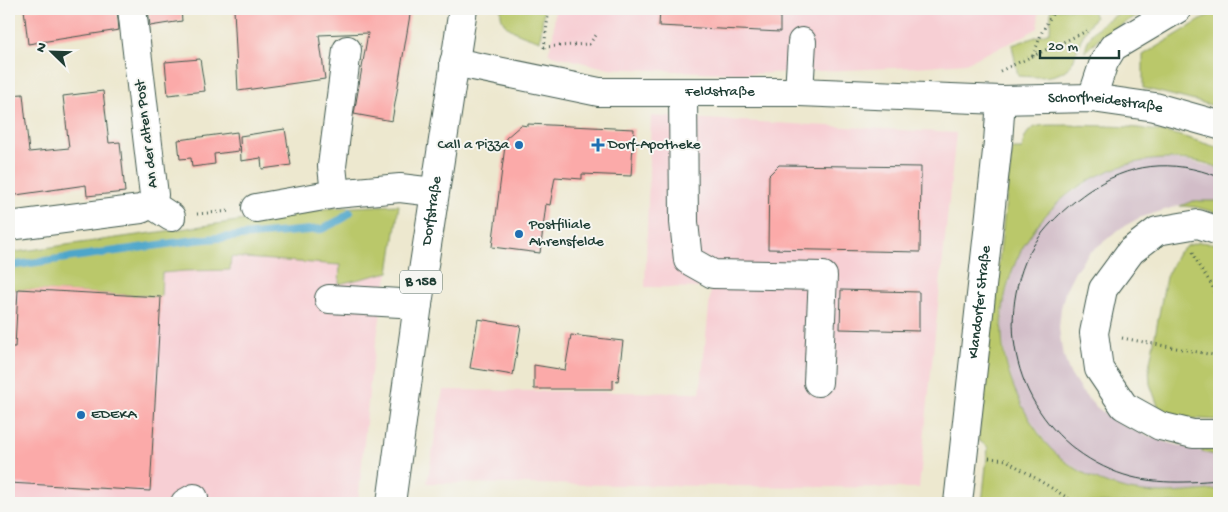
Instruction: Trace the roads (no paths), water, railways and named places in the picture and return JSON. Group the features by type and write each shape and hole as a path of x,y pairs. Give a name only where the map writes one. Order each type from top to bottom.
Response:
{"street":[{"name":"An der alten Post","path":"9,226 141,209 161,211 154,195 132,9"},
{"name":"Dorfstraße","path":"391,503 434,192 463,9"},
{"path":"1092,98 1104,62 1113,47 1176,9"},
{"path":"799,92 802,42"},
{"path":"335,194 332,166 347,50"},
{"name":"Feldstraße","path":"454,62 599,92 799,92 994,99"},
{"path":"683,92 684,222 688,260 713,274 823,276 818,382"},
{"name":"Schorfheidestraße","path":"994,99 1092,98 1155,107 1219,125"},
{"name":"Klandorfer Straße","path":"958,503 998,142 994,99"},
{"path":"256,208 335,194 400,188 434,192"},
{"path":"1219,231 1198,224 1157,231 1131,251 1103,289 1094,333 1099,369 1124,406 1160,426 1192,434 1219,434"},
{"path":"329,299 418,304"}],"waterway":[{"path":"9,266 195,240 322,229 342,219 350,212"}],"tram line":[{"path":"1219,177 1184,167 1151,167 1119,175 1087,192 1068,206 1051,223 1030,251 1016,293 1013,324 1016,355 1025,384 1039,411 1059,435 1083,455 1124,475 1151,481 1192,482 1219,480"}],"place":[{"name":"Call a Pizza","path":"519,145"},
{"name":"Dorf-Apotheke","path":"598,145"},
{"name":"Postfiliale Ahrensfelde","path":"519,234"},
{"name":"EDEKA","path":"81,415"}]}
